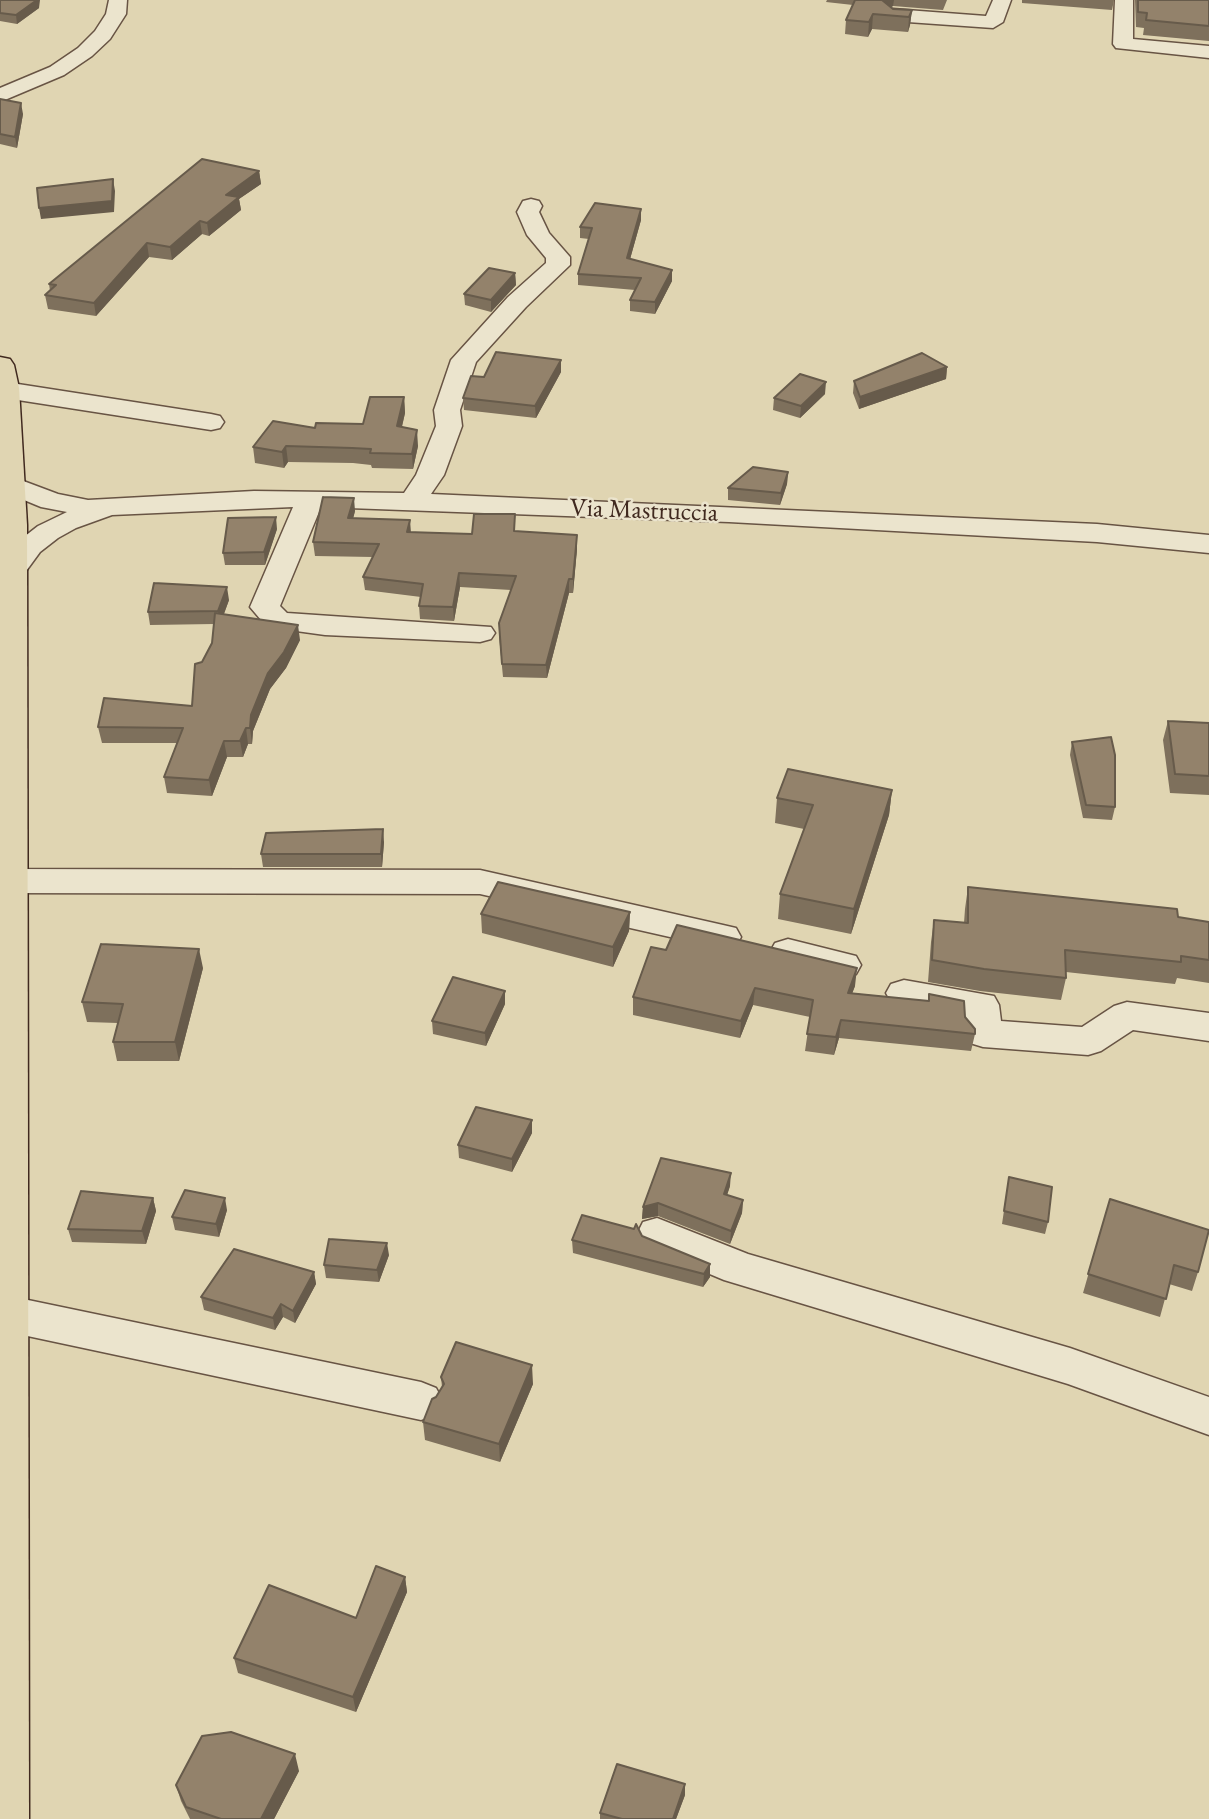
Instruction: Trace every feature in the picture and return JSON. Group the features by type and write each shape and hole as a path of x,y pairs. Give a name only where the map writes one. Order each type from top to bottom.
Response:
{"main road":[{"path":"1,1819 6,566 2,378"}],"street":[{"path":"0,96 57,71 85,52 103,35 116,14 118,0"},
{"path":"893,15 993,22 1002,0 990,0"},
{"path":"1125,0 1123,44 1209,52"},
{"path":"412,501 430,475 449,426 447,410 464,360 517,302 558,264 558,257 539,235 528,212 531,206"},
{"path":"2,378 211,422"},
{"path":"5,488 38,497 72,515"},
{"name":"Via Mastruccia","path":"72,515 111,508 254,499 412,501 1097,533 1209,544"},
{"path":"309,499 265,607 278,621 326,626 480,633"},
{"path":"6,523 72,515"},
{"path":"6,566 72,515"},
{"path":"5,893 480,882 843,965"},
{"path":"905,993 981,1005 983,1033 1088,1041 1127,1016 1209,1027"},
{"path":"657,1234 739,1268 1070,1366 1209,1416"},
{"path":"4,1313 421,1401"}],"building":[{"path":"0,0 37,0 16,15 0,13"},
{"path":"855,0 882,0 893,9 912,10 909,17 873,14 869,22 846,20"},
{"path":"1138,0 1209,0 1209,26 1146,20 1147,13 1138,12"},
{"path":"0,99 21,103 15,137 0,134"},
{"path":"202,159 259,171 226,195 239,197 207,223 200,221 170,247 147,243 94,303 45,295 56,285 49,284"},
{"path":"113,179 112,201 39,208 37,188"},
{"path":"595,203 641,209 627,258 672,270 655,302 630,300 641,278 578,274 592,228 580,227"},
{"path":"489,268 515,273 491,300 464,294"},
{"path":"496,352 561,360 535,406 463,398 471,376 484,377"},
{"path":"922,353 947,367 860,397 854,381"},
{"path":"800,374 826,382 801,406 774,398"},
{"path":"370,397 404,397 397,426 417,430 412,454 370,453 371,449 286,446 282,452 253,447 273,421 315,428 316,423 363,424"},
{"path":"753,467 788,472 781,493 728,488"},
{"path":"323,497 354,498 348,518 410,520 407,532 472,534 474,514 515,514 514,531 577,535 573,579 569,579 546,665 502,664 499,623 516,576 459,573 453,607 419,606 423,584 363,577 379,544 313,542"},
{"path":"276,517 264,552 223,553 228,518"},
{"path":"154,583 227,587 218,611 148,612"},
{"path":"215,613 298,625 284,652 268,673 251,715 250,728 246,728 240,741 224,741 209,780 164,777 183,728 98,727 104,698 192,706 195,664 202,662 212,643"},
{"path":"1168,721 1209,723 1209,776 1175,774"},
{"path":"1111,737 1115,755 1115,807 1086,805 1072,742"},
{"path":"788,769 892,790 854,909 780,894 813,805 777,798"},
{"path":"383,829 381,854 261,854 266,833"},
{"path":"498,882 630,912 613,947 481,914"},
{"path":"968,887 1177,909 1178,917 1209,922 1209,960 1181,956 1181,962 1065,950 1066,978 932,960 934,920 968,923"},
{"path":"677,925 857,968 848,993 929,1001 929,994 964,1001 965,1017 975,1029 975,1034 841,1020 836,1037 807,1034 813,1000 755,988 741,1021 633,997 651,947 666,950"},
{"path":"101,944 199,949 175,1042 113,1042 123,1004 82,1002"},
{"path":"453,977 505,991 485,1033 432,1021"},
{"path":"476,1107 532,1120 512,1159 458,1145"},
{"path":"661,1158 731,1173 724,1194 743,1200 731,1231 658,1203 643,1207"},
{"path":"1009,1177 1052,1187 1048,1222 1004,1211"},
{"path":"185,1190 225,1198 216,1224 172,1217"},
{"path":"81,1191 153,1198 142,1231 68,1229"},
{"path":"1110,1199 1209,1230 1198,1272 1174,1265 1166,1299 1088,1274"},
{"path":"582,1215 634,1229 636,1224 642,1236 710,1264 704,1274 572,1240"},
{"path":"329,1239 387,1243 377,1270 324,1265"},
{"path":"234,1249 314,1272 293,1311 281,1304 273,1318 201,1297"},
{"path":"456,1342 532,1365 499,1444 423,1422 432,1399 444,1384 441,1377"},
{"path":"376,1566 405,1577 353,1697 234,1658 269,1585 356,1618"},
{"path":"231,1732 295,1754 261,1819 221,1819 186,1807 176,1785 202,1736"},
{"path":"617,1764 685,1784 673,1819 622,1819 600,1813"}]}
